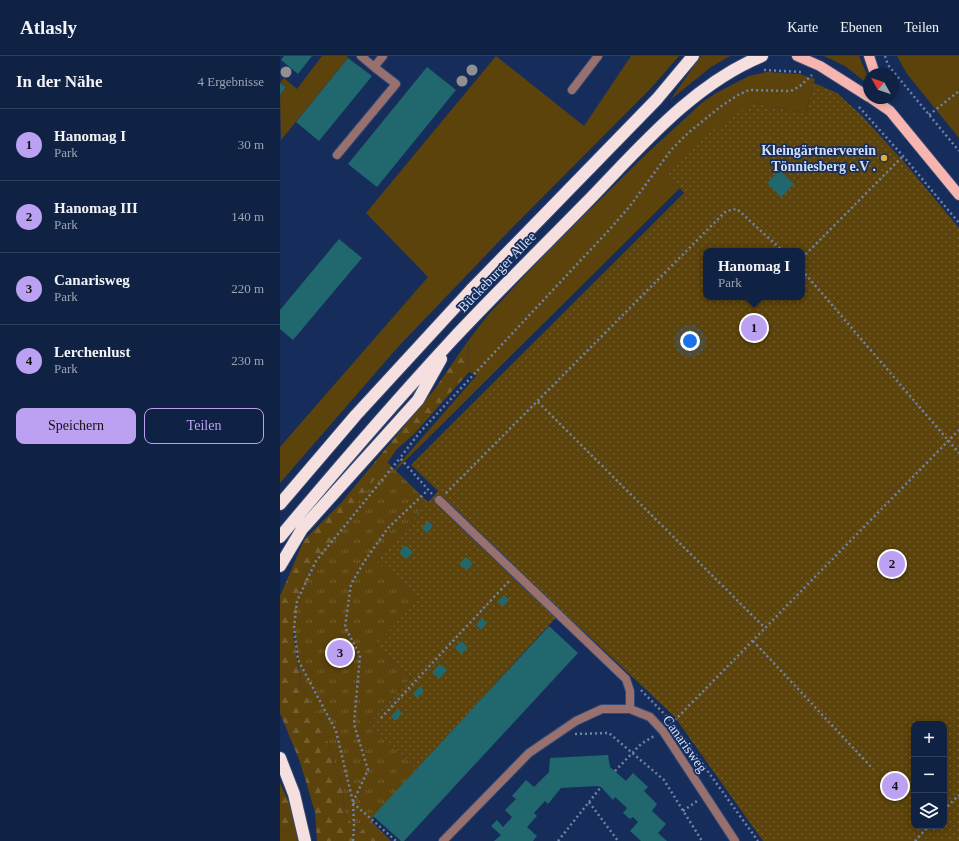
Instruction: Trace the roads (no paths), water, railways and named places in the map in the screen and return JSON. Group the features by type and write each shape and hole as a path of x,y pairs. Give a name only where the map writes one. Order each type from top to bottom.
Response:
{"highway":[{"name":"Bückeburger Allee","path":"280,504 356,415 477,285 657,99 693,56"},
{"name":"Bückeburger Allee","path":"280,537 371,430 452,340 626,161 678,112 721,76 762,56"},
{"path":"280,566 302,529 418,400 452,340"},
{"path":"280,758 294,794 305,841"}],"main road":[{"path":"797,56 820,66 863,93"},
{"path":"869,56 873,68"},
{"path":"880,104 890,111 959,195"},
{"path":"887,104 890,111"}],"street":[{"path":"337,155 396,84 361,56"},
{"path":"374,67 383,56"},
{"path":"572,90 598,56"},
{"path":"439,500 626,679 630,691 630,709"},
{"name":"Canarisweg","path":"443,841 529,753 576,721 602,709 630,709 650,717 663,731 735,841"}],"place":[{"name":"Kleingärtnerverein Tönniesberg e.V .","path":"884,158"},
{"name":"Hanomag I","path":"754,328"},
{"name":"Hanomag III","path":"892,564"},
{"name":"Canarisweg","path":"340,653"},
{"name":"Lerchenlust","path":"895,786"}]}
